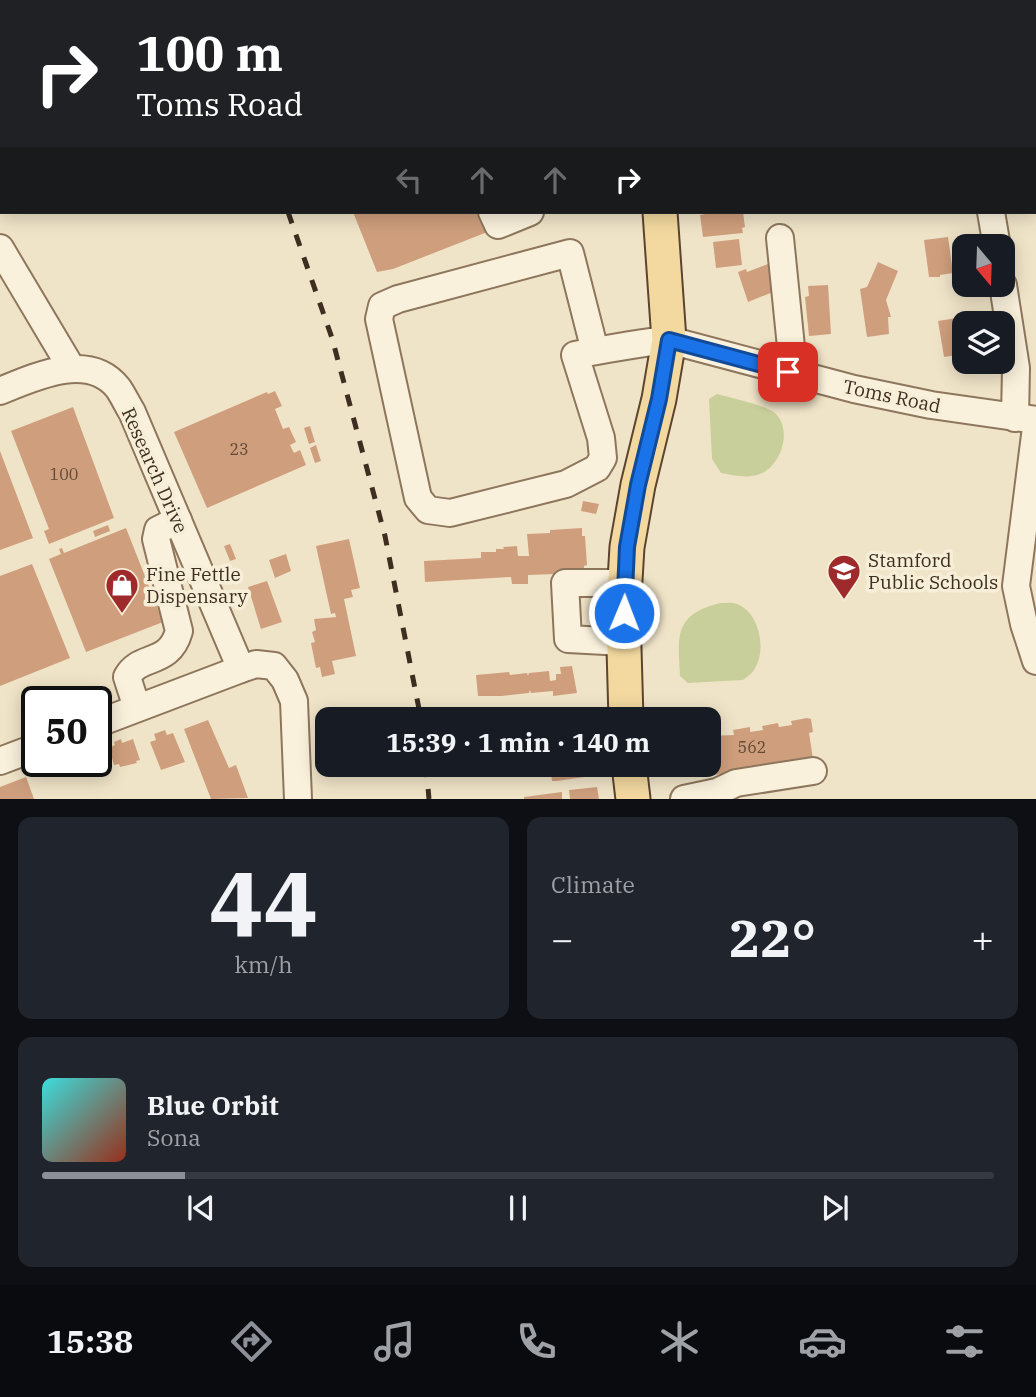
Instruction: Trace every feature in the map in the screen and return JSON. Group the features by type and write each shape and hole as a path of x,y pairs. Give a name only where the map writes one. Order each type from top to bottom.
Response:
{"main road":[{"path":"626,707 624,583 632,513 659,399 669,340 660,214"},
{"path":"630,777 633,799"}],"street":[{"path":"495,218 518,214"},
{"path":"991,214 995,234"},
{"path":"780,238 792,347 788,372"},
{"path":"0,248 72,369"},
{"path":"596,351 570,253 398,299 382,306 379,319 418,498 428,510 450,513 566,484 597,468 603,458 600,438 575,355 669,340"},
{"path":"1005,298 1016,368 1029,422 1016,586 1036,661"},
{"name":"Toms Road","path":"669,340 788,372 918,402 1029,422"},
{"name":"Research Drive","path":"4,382 50,371 72,369 98,374 117,386 131,412 241,668"},
{"path":"137,708 127,677 131,669 169,652 176,643 179,631 156,539 158,530 178,520"},
{"path":"624,583 565,583 568,639 624,642"},
{"path":"112,718 241,668 256,664 274,666 285,680 294,701 298,799"},
{"path":"0,761 21,753"},
{"path":"684,799 717,792 736,783 813,771"}],"green space":[{"path":"717,394 764,407 775,413 780,420 784,438 782,447 779,456 767,470 750,476 721,473 712,459 709,399"},
{"path":"720,603 737,604 751,615 759,632 759,660 753,672 743,680 688,683 680,676 679,638 682,629 694,614"}],"building":[{"path":"354,214 484,214 490,231 393,269 377,272"},
{"path":"743,214 743,233 703,237 700,215"},
{"path":"948,237 952,273 929,277 924,240"},
{"path":"739,239 742,265 716,268 713,242"},
{"path":"878,262 898,271 886,300 891,317 888,317 889,334 867,337 860,289 867,287"},
{"path":"768,264 778,290 748,302 738,272 746,269 747,272"},
{"path":"828,285 831,334 809,336 805,297 809,296 808,286"},
{"path":"952,319 952,356 944,357 938,321"},
{"path":"275,391 282,406 275,409 283,429 289,427 296,442 290,445 294,453 300,450 306,465 207,508 174,432"},
{"path":"73,407 114,518 49,544 44,531 49,529 11,431"},
{"path":"310,426 315,442 309,444 304,428"},
{"path":"316,445 321,461 315,463 310,448"},
{"path":"0,451 33,538 0,550"},
{"path":"583,501 599,504 596,514 581,511"},
{"path":"108,525 110,531 95,537 93,531"},
{"path":"126,528 163,622 86,652 49,559 61,554 59,549 62,548 64,553"},
{"path":"582,528 587,565 584,566 584,573 528,575 528,584 512,584 511,577 425,582 424,561 481,558 481,552 496,552 496,549 504,549 503,547 517,546 518,556 529,556 527,534"},
{"path":"349,539 360,588 351,590 353,597 344,599 356,656 332,661 335,674 322,677 320,667 316,668 311,643 315,642 312,632 316,630 314,619 336,617 335,613 331,614 316,546"},
{"path":"230,544 236,559 230,561 224,546"},
{"path":"286,554 291,571 275,578 269,560"},
{"path":"32,564 70,658 0,686 0,576"},
{"path":"267,581 282,622 261,629 248,587"},
{"path":"572,666 577,693 553,696 553,691 531,693 530,690 529,693 478,696 476,675 509,672 510,675 527,673 528,676 529,673 549,671 550,681 556,680 556,674 561,674 560,667"},
{"path":"811,719 813,732 809,733 813,759 721,774 721,736 734,735 733,730 750,727 750,732 778,723 779,727 792,725 791,721"},
{"path":"208,720 229,768 236,765 248,798 211,799 184,729"},
{"path":"165,730 167,735 173,733 185,762 161,770 150,742 156,740 154,734"},
{"path":"121,739 122,743 133,739 140,760 120,767 119,764 114,765 114,742"},
{"path":"26,777 34,799 0,799 0,787"},
{"path":"552,777 584,777 557,781 552,781"},
{"path":"597,787 599,799 570,799 569,790"},
{"path":"562,792 562,799 524,799 524,797"}],"railway":[{"path":"289,214 332,338 385,536 419,707"},
{"path":"427,777 429,799"}],"place":[{"name":"Stamford Public Schools","path":"844,601"},
{"name":"Fine Fettle Dispensary","path":"122,615"}],"route":[{"path":"624,613 624,576 632,513 659,399 669,340 788,372"}]}
